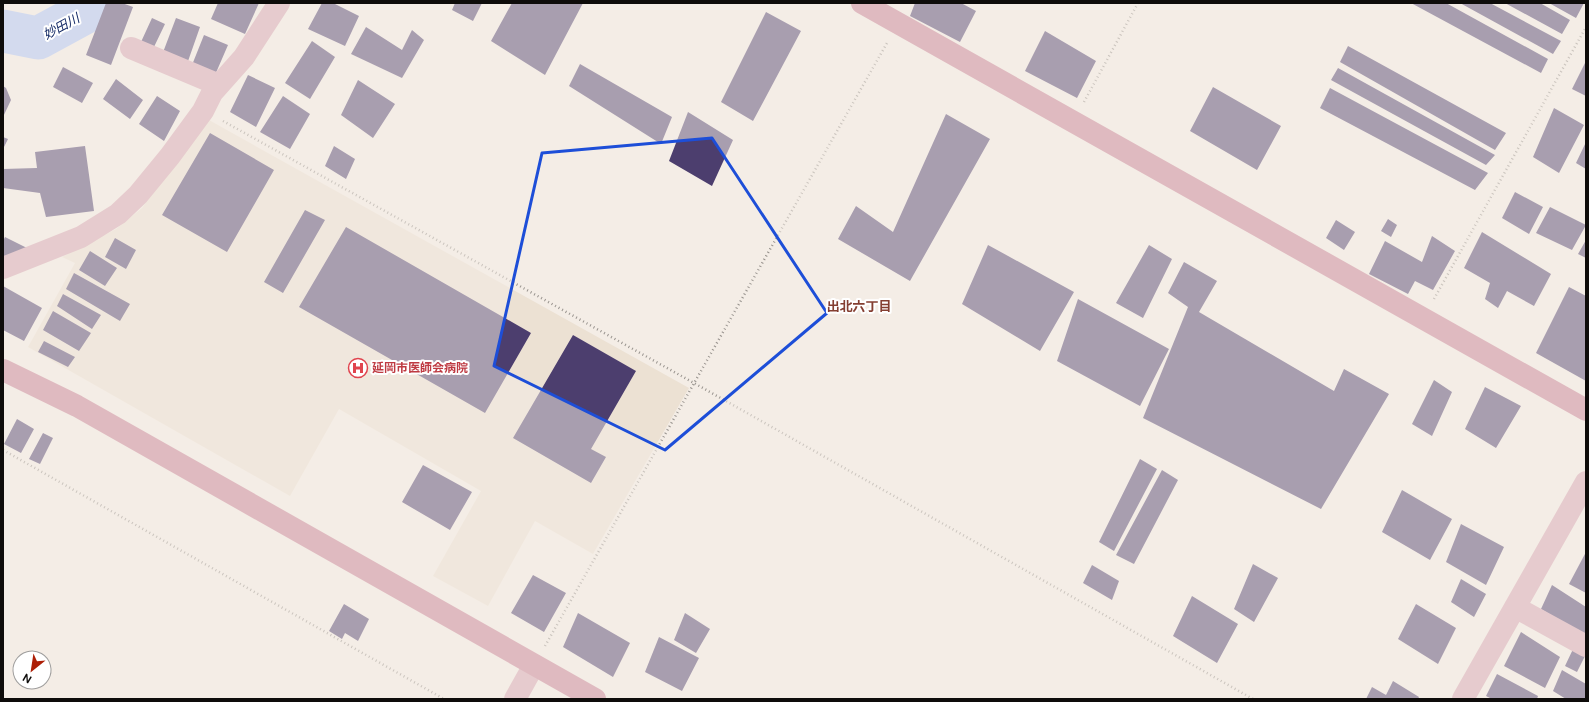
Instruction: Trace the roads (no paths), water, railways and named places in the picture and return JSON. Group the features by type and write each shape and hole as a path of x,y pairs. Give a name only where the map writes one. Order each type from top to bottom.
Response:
{"street":[{"path":"3,268 81,237 118,214 138,195 204,110 212,92 244,57 279,3"},
{"path":"862,3 1586,410"},
{"path":"131,48 219,85"},
{"path":"3,370 77,406 595,699"},
{"path":"1463,699 1586,482"},
{"path":"1515,606 1586,646"},
{"path":"515,699 534,665"}],"waterway":[{"name":"妙田川","path":"3,31 38,38 84,13 88,3"}],"place":[{"name":"延岡市医師会病院","path":"358,368"}],"district":[{"name":"出北六丁目","path":"859,306"}]}
